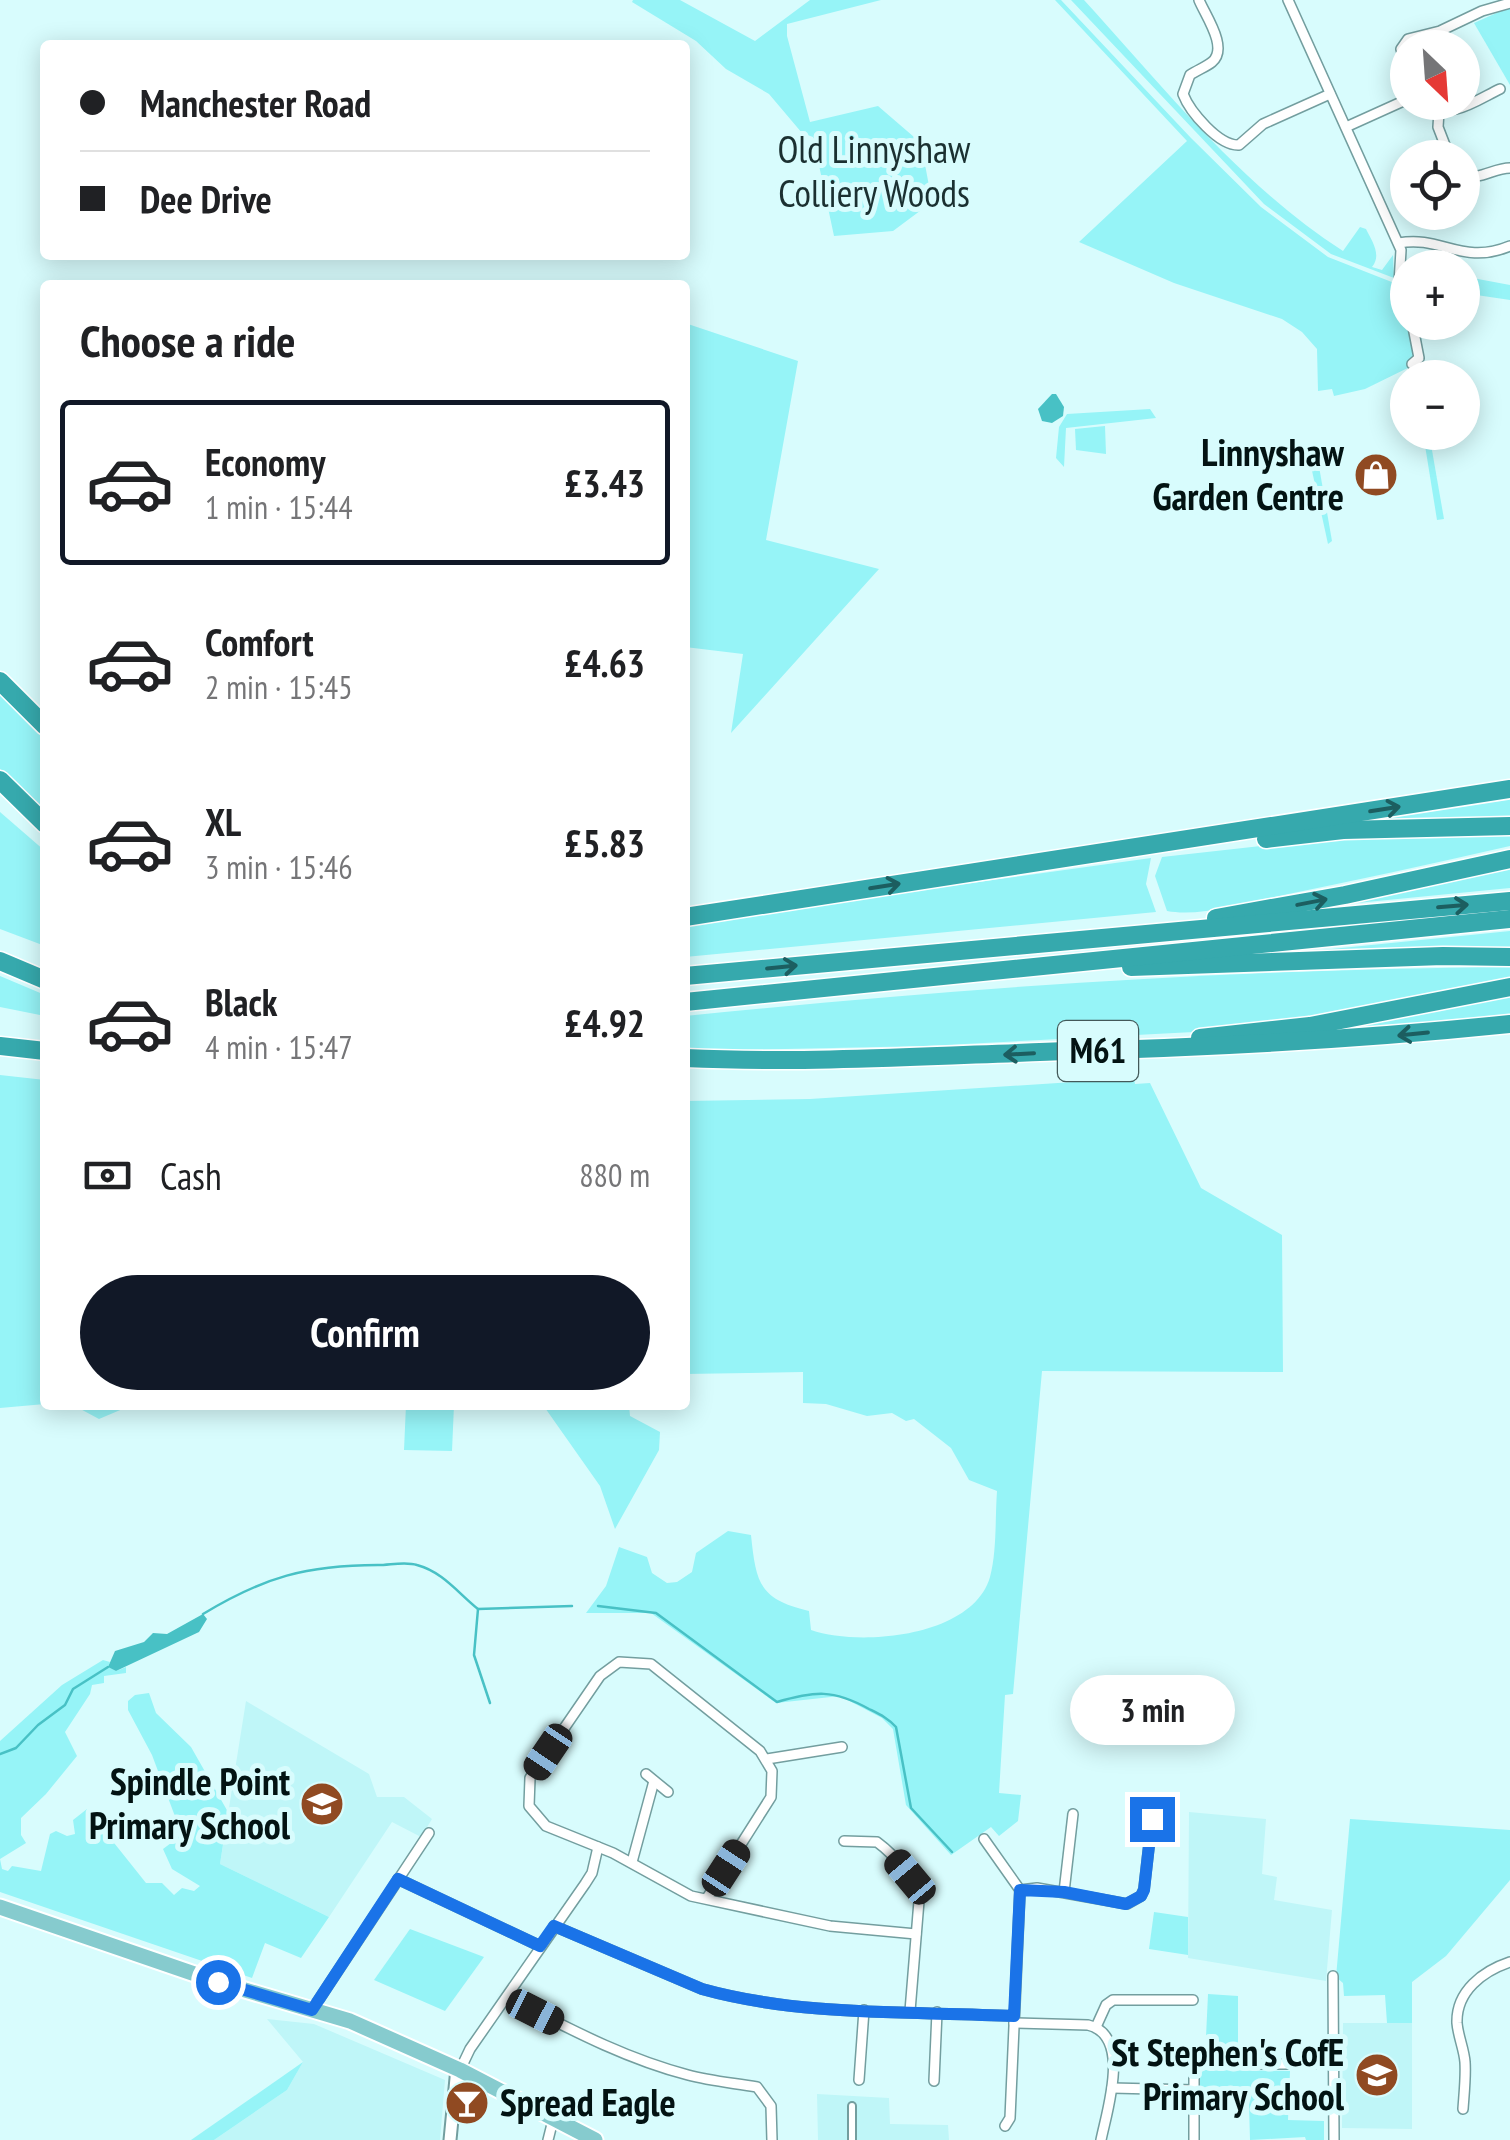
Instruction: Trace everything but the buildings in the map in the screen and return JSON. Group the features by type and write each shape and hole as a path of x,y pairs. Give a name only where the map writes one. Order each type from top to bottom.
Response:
{"highway":[{"path":"0,681 40,721"},
{"path":"0,780 40,819"},
{"path":"690,916 1510,789"},
{"path":"943,877 1343,830 1510,826"},
{"path":"690,976 972,948 1290,906 1510,858"},
{"path":"972,948 1118,939 1510,901"},
{"name":"M61","path":"690,1002 1510,919"},
{"name":"M61","path":"970,975 1424,956 1510,956"},
{"path":"0,961 40,978"},
{"name":"M61","path":"1072,1051 1310,1026 1510,987"},
{"name":"M61","path":"690,1058 840,1060 1161,1051 1321,1042 1510,1024"},
{"path":"0,1046 40,1051"}],"main road":[{"path":"0,1908 350,2022 459,2069 595,2140"}],"street":[{"path":"1199,0 1218,53 1212,62 1190,74 1184,83 1184,94 1188,105 1224,142 1239,145 1264,124 1330,94"},
{"path":"1288,0 1401,250"},
{"path":"1442,30 1510,3"},
{"path":"1480,100 1495,94"},
{"path":"1346,127 1390,107"},
{"path":"1480,177 1510,168"},
{"path":"1399,243 1413,241 1480,255 1510,246"},
{"path":"706,1898 771,1797 772,1771 767,1760 650,1664 630,1660 609,1668 530,1778 530,1806 539,1820 632,1862 691,1896 830,1926 916,1934"},
{"path":"767,1760 842,1747"},
{"path":"632,1862 650,1777 668,1792"},
{"path":"1064,1892 1071,1814"},
{"path":"1020,1890 1064,1892 1126,1904 1141,1896 1153,1819"},
{"path":"312,2010 430,1833"},
{"path":"986,1838 1020,1890 1014,1950 1010,2118 1005,2126"},
{"path":"844,1841 877,1842 910,1877 919,1901 910,2011"},
{"path":"450,2140 459,2069 592,1874 598,1846"},
{"path":"398,1879 540,1946"},
{"path":"554,1926 726,1996 795,2008 937,2012 1096,2027 1114,2054 1102,2140"},
{"path":"1463,2109 1460,2097 1464,2058 1457,2022 1463,1998 1478,1978 1510,1962"},
{"path":"1333,1976 1334,2140"},
{"path":"507,1997 638,2060 690,2076 758,2088 772,2106 772,2140"},
{"path":"1096,2027 1106,2005 1113,2000 1186,2000"},
{"path":"859,2080 864,2010"},
{"path":"934,2080 937,2012"},
{"path":"1194,2064 1194,2140"},
{"path":"1238,2064 1334,2064"},
{"path":"1112,2088 1194,2090"},
{"path":"852,2106 852,2140"},
{"path":"548,2140 553,2120"}],"shaded area":[{"path":"1052,394 1064,407 1063,416 1052,423 1042,421 1038,409"},
{"path":"203,1614 207,1619 199,1632 116,1671 108,1667 115,1651 144,1642 153,1633 167,1634"},
{"name":"Spindle Point Primary School","path":"246,1701 369,1774 377,1797 404,1797 432,1819 421,1837 392,1822 329,1917 220,1864"},
{"path":"1189,1812 1266,1819 1262,1874 1277,1877 1274,1900 1332,1910 1326,1981 1188,1958"},
{"path":"267,2019 314,2024 445,2080 440,2140 214,2140 287,2090 303,2062"},
{"name":"St Stephen's CofE Primary School","path":"1343,2023 1412,2023 1412,2129 1342,2128"},
{"path":"817,2094 889,2098 890,2124 948,2125 949,2140 818,2140"}],"green space":[{"name":"Old Linnyshaw Colliery Woods","path":"633,0 680,0 755,41 810,0 881,0 787,24 787,36 810,122 878,106 921,143 932,202 893,231 834,236 813,137 802,133 769,94 726,69 696,41"},
{"path":"1055,0 1061,0 1261,207 1328,257 1390,281 1390,340 1421,340 1422,360 1390,360 1390,377 1365,389 1334,396 1332,389 1318,391 1317,349 1302,332 1282,319 1174,283 1079,242 1187,141"},
{"path":"1071,0 1084,0 1206,134 1306,225 1343,251 1360,227 1366,229 1376,253 1372,267 1382,270 1390,259 1390,276 1331,254 1264,204"},
{"path":"1510,7 1510,85 1480,30 1474,23"},
{"path":"1480,279 1510,285 1510,300 1480,296"},
{"path":"690,325 798,361 766,540 879,569 731,733 743,654 690,648"},
{"path":"1150,409 1156,418 1066,428 1064,467 1056,458 1059,427 1067,414"},
{"path":"1105,426 1106,454 1076,450 1075,429"},
{"path":"1426,450 1432,450 1444,519 1437,520"},
{"path":"1317,455 1332,541 1328,544 1309,457"},
{"path":"0,689 40,730 40,810 0,769"},
{"path":"1510,795 1510,817 1371,817"},
{"path":"0,812 40,847 40,944 0,929"},
{"path":"1510,833 1510,846 1206,911 1167,911 1155,876 1162,857 1314,840"},
{"path":"1151,858 1146,884 1156,912 690,957 690,922"},
{"path":"1510,864 1510,888 1316,907"},
{"path":"1510,931 1510,949 1292,953"},
{"path":"1510,967 1510,980 1343,1013 1213,1031 926,1046 690,1051 690,1016 1097,982"},
{"path":"0,976 40,993 40,1015 0,1007"},
{"path":"1510,997 1510,1018 1308,1036"},
{"path":"0,1075 40,1079 40,1404 0,1408"},
{"path":"1134,1078 1135,1084 1150,1083 1201,1188 1282,1235 1283,1372 1042,1371 1013,1694 1005,1695 999,1793 1021,1795 1018,1821 999,1836 991,1827 951,1855 906,1805 893,1729 882,1718 840,1696 776,1703 651,1613 586,1613 606,1586 619,1547 647,1557 652,1573 667,1583 677,1582 692,1572 696,1553 728,1531 751,1535 758,1577 770,1594 809,1611 811,1630 832,1635 885,1637 939,1625 962,1613 979,1597 990,1577 997,1491 969,1480 951,1448 914,1419 906,1421 892,1413 867,1416 826,1404 803,1403 803,1372 690,1374 690,1101 810,1099"},
{"path":"82,1410 120,1410 99,1419"},
{"path":"406,1410 454,1410 452,1451 404,1450"},
{"path":"547,1410 629,1410 630,1416 660,1432 659,1450 615,1529 600,1486"},
{"path":"103,1660 116,1671 126,1667 126,1673 104,1676 104,1683 92,1685 65,1732 77,1756 21,1818 21,1835 26,1843 0,1859 0,1741 62,1685"},
{"path":"149,1693 156,1713 191,1747 228,1812 220,1864 329,1917 301,1958 265,1943 252,1978 0,1892 0,1859 2,1869 8,1871 12,1866 41,1871 50,1834 75,1834 73,1820 87,1809 146,1883 162,1883 174,1895 182,1888 194,1891 200,1886 172,1869 163,1849 171,1843 167,1842 165,1829 176,1819 152,1755 128,1710 128,1701 135,1695"},
{"path":"1350,1819 1510,1830 1510,1880 1446,1956 1412,1982 1412,2023 1387,2023 1385,1995 1344,1996 1343,1983 1336,1977"},
{"path":"1154,1912 1188,1917 1188,1955 1149,1949"},
{"path":"410,1929 484,1957 445,2011 374,1980"},
{"path":"1208,1994 1238,1996 1238,2059 1205,2059"},
{"path":"303,2062 287,2090 214,2140 191,2140"},
{"path":"1290,2071 1288,2120 1324,2121 1324,2140 1250,2140 1249,2104 1200,2103 1200,2073"}],"waterway":[{"path":"203,1614 246,1591 287,1576 329,1567 403,1563 435,1573 478,1609 572,1606"},
{"path":"598,1606 656,1613 777,1702 813,1694 834,1695 887,1719 896,1727 911,1808 952,1852"},
{"path":"478,1609 474,1655 490,1703"},
{"path":"0,1754 16,1748 65,1705 73,1689 108,1667"}],"place":[{"name":"Linnyshaw Garden Centre","path":"1376,475"},
{"name":"Spindle Point Primary School","path":"322,1804"},
{"name":"St Stephen's CofE Primary School","path":"1377,2075"},
{"name":"Spread Eagle","path":"467,2103"}],"route":[{"path":"218,1982 312,2010 398,1879 540,1946 554,1926 726,1996 795,2008 1014,2016 1020,1890 1037,1888 1126,1904 1134,1902 1144,1890 1152,1819"}]}
